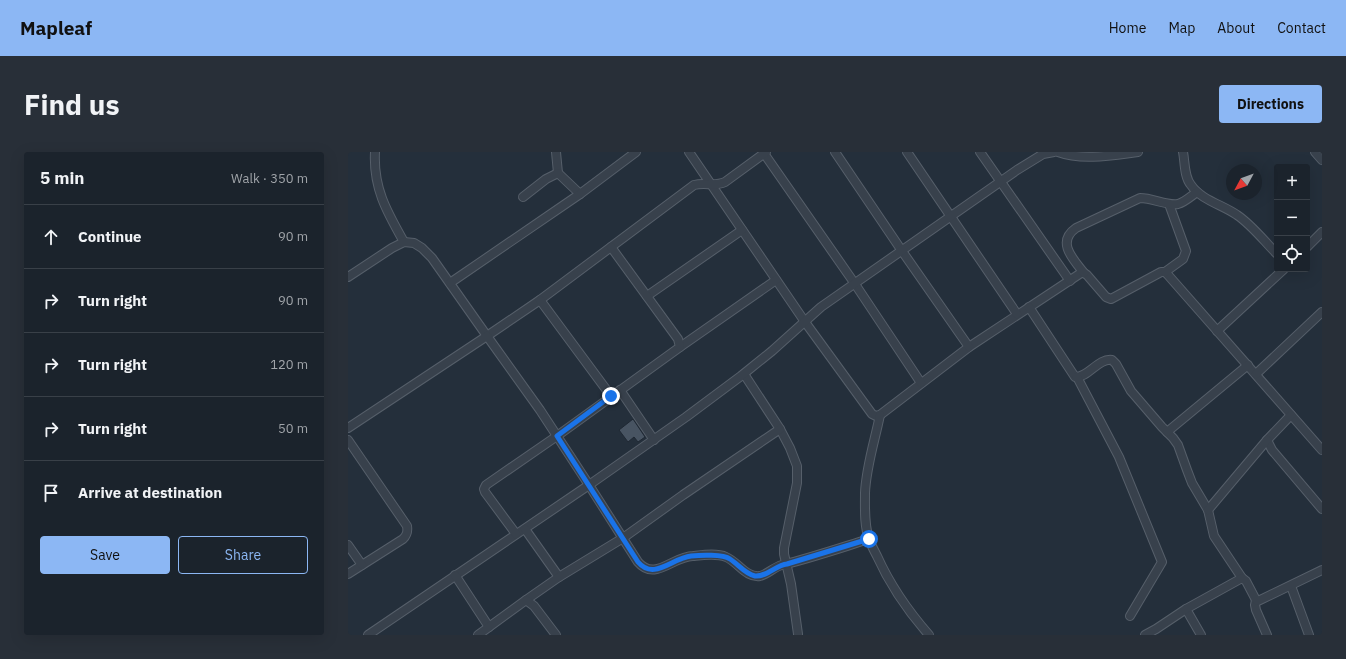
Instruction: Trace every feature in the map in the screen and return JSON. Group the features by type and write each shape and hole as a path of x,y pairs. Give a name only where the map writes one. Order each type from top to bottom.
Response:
{"street":[{"path":"375,152 376,180 381,199 404,242"},
{"path":"556,152 558,173 580,194"},
{"path":"450,283 580,194 636,152"},
{"path":"689,152 805,322 872,414 876,416 880,415 969,347 1017,314 1081,273 1084,273"},
{"path":"348,428 540,300 694,185 701,183 718,185 725,182 764,152 921,383"},
{"path":"835,152 969,347"},
{"path":"907,152 1017,314"},
{"path":"980,152 1070,281"},
{"path":"368,635 525,529 686,417 744,374 821,307 1032,160 1043,154 1054,152"},
{"path":"1058,152 1067,155 1080,156 1106,156 1138,152"},
{"path":"1183,152 1190,185 1197,192 1237,215 1246,222 1274,251"},
{"path":"1315,152 1322,160"},
{"path":"522,197 546,179 558,173"},
{"path":"1169,204 1186,251 1183,259 1166,272 1159,273 1114,298 1108,298 1084,273 1069,254 1067,238 1070,232 1140,198 1148,198 1169,204 1177,204 1186,200 1197,192"},
{"path":"647,296 742,230"},
{"path":"1310,244 1322,232"},
{"path":"348,277 392,248 404,242 414,243 422,248 432,258 540,410 623,538 645,569 657,569 684,557 725,556 748,573 755,576 764,574 780,566 869,539"},
{"path":"611,247 678,339 680,347"},
{"path":"1166,272 1322,449"},
{"path":"1217,331 1281,272"},
{"path":"516,534 484,489 486,485 776,280"},
{"path":"540,300 611,396"},
{"path":"1029,307 1071,373 1077,378 1119,457 1162,562 1130,616"},
{"path":"1256,374 1322,312"},
{"path":"1077,378 1106,360 1112,360 1132,391 1173,438 1178,445 1192,483 1208,510 1214,536 1242,578 1246,581 1256,600 1256,610 1267,635"},
{"path":"1167,432 1248,365"},
{"path":"744,374 780,429 797,466 796,483 784,548 798,634"},
{"path":"620,390 654,440"},
{"path":"880,415 870,460 865,492 866,520 869,539 883,570 897,593 914,618 929,635"},
{"path":"1208,510 1267,440 1291,415"},
{"path":"478,635 558,577 623,538 780,429"},
{"path":"348,440 407,526 408,532 403,539 348,574"},
{"path":"1267,440 1272,450 1322,510"},
{"path":"525,529 558,577"},
{"path":"348,545 362,565"},
{"path":"1256,600 1260,601 1322,570"},
{"path":"455,575 490,627"},
{"path":"1144,635 1155,633 1186,609 1242,578"},
{"path":"1291,586 1309,635"},
{"path":"526,600 534,606 556,635"},
{"path":"1186,609 1201,635"}],"building":[{"path":"633,419 645,437 638,442 634,437 628,442 619,430"}],"route":[{"path":"611,396 557,436 638,562 645,569 657,569 684,557 721,555 730,558 748,573 755,576 760,576 780,566 869,539"}]}
